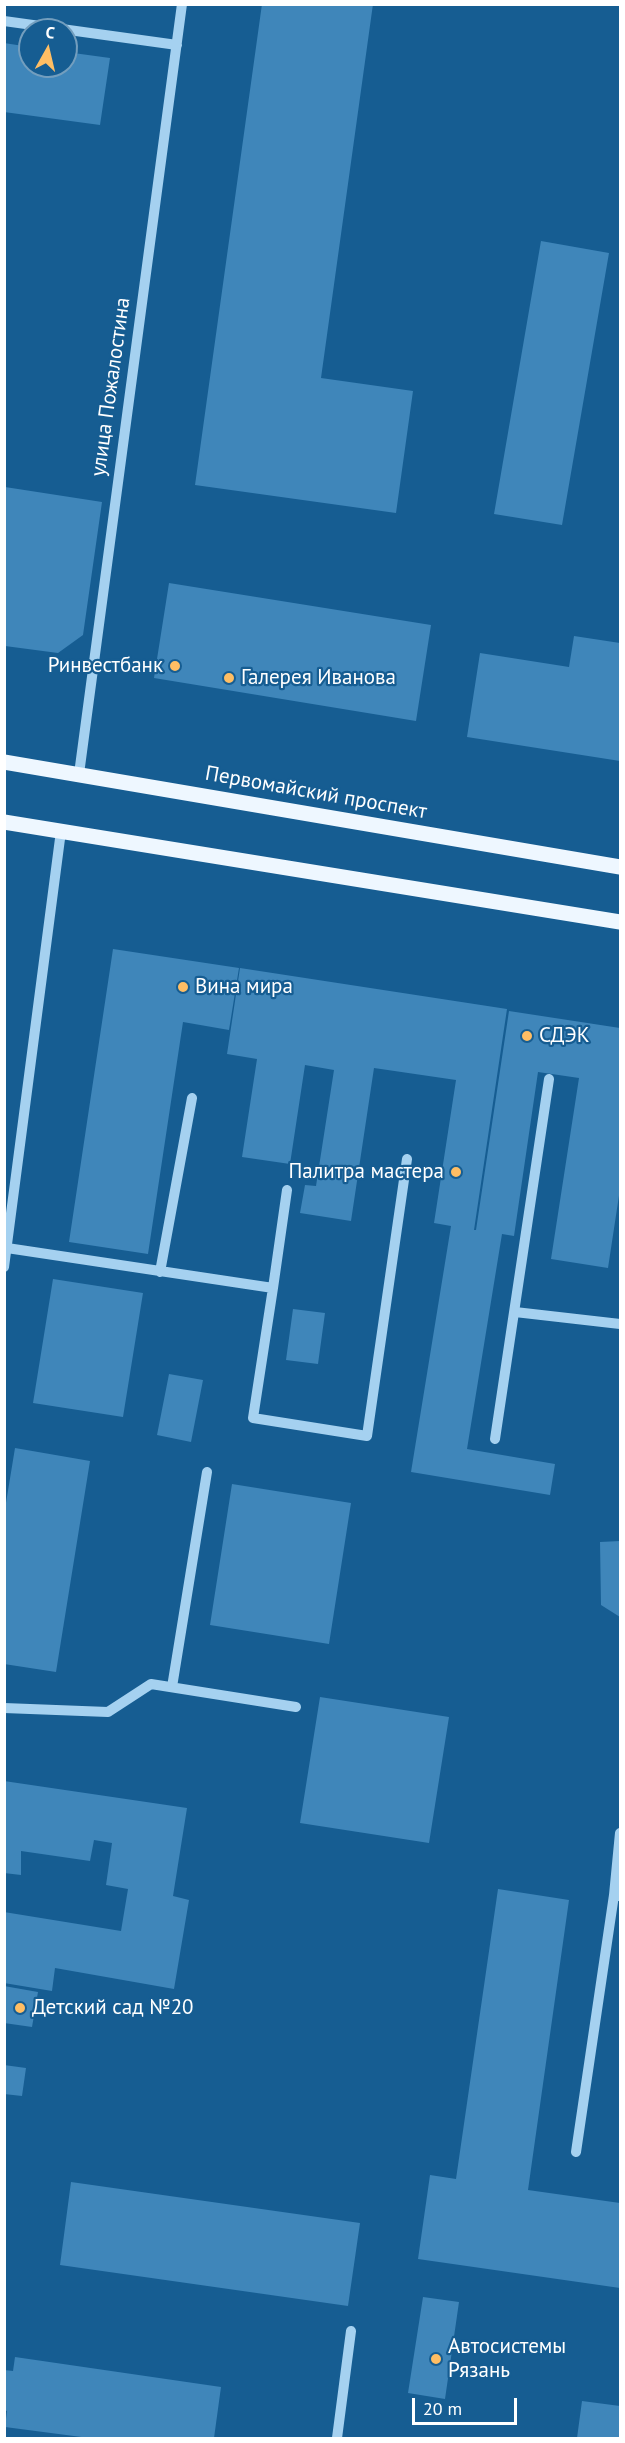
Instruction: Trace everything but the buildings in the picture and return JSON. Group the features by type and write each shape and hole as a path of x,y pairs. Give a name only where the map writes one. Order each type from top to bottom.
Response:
{"main road":[{"name":"Первомайский проспект","path":"4,762 621,867"},
{"path":"4,822 621,922"}],"street":[{"name":"улица Пожалостина","path":"79,774 182,4"},
{"path":"4,21 177,45"},
{"path":"4,1267 61,831"},
{"path":"495,1439 549,1079"},
{"path":"160,1272 192,1098"},
{"path":"287,1190 253,1418 367,1436 407,1159"},
{"path":"7,1248 273,1288"},
{"path":"515,1312 621,1323"},
{"path":"172,1687 207,1472"},
{"path":"4,1708 108,1712 151,1684 296,1707"},
{"path":"576,2152 617,1895 621,1833"},
{"path":"337,2439 351,2331"}],"place":[{"name":"Ринвестбанк","path":"175,666"},
{"name":"Галерея Иванова","path":"229,678"},
{"name":"Вина мира","path":"183,987"},
{"name":"СДЭК","path":"527,1036"},
{"name":"Палитра мастера","path":"456,1172"},
{"name":"Детский сад №20","path":"20,2008"},
{"name":"Автосистемы Рязань","path":"436,2359"}]}
